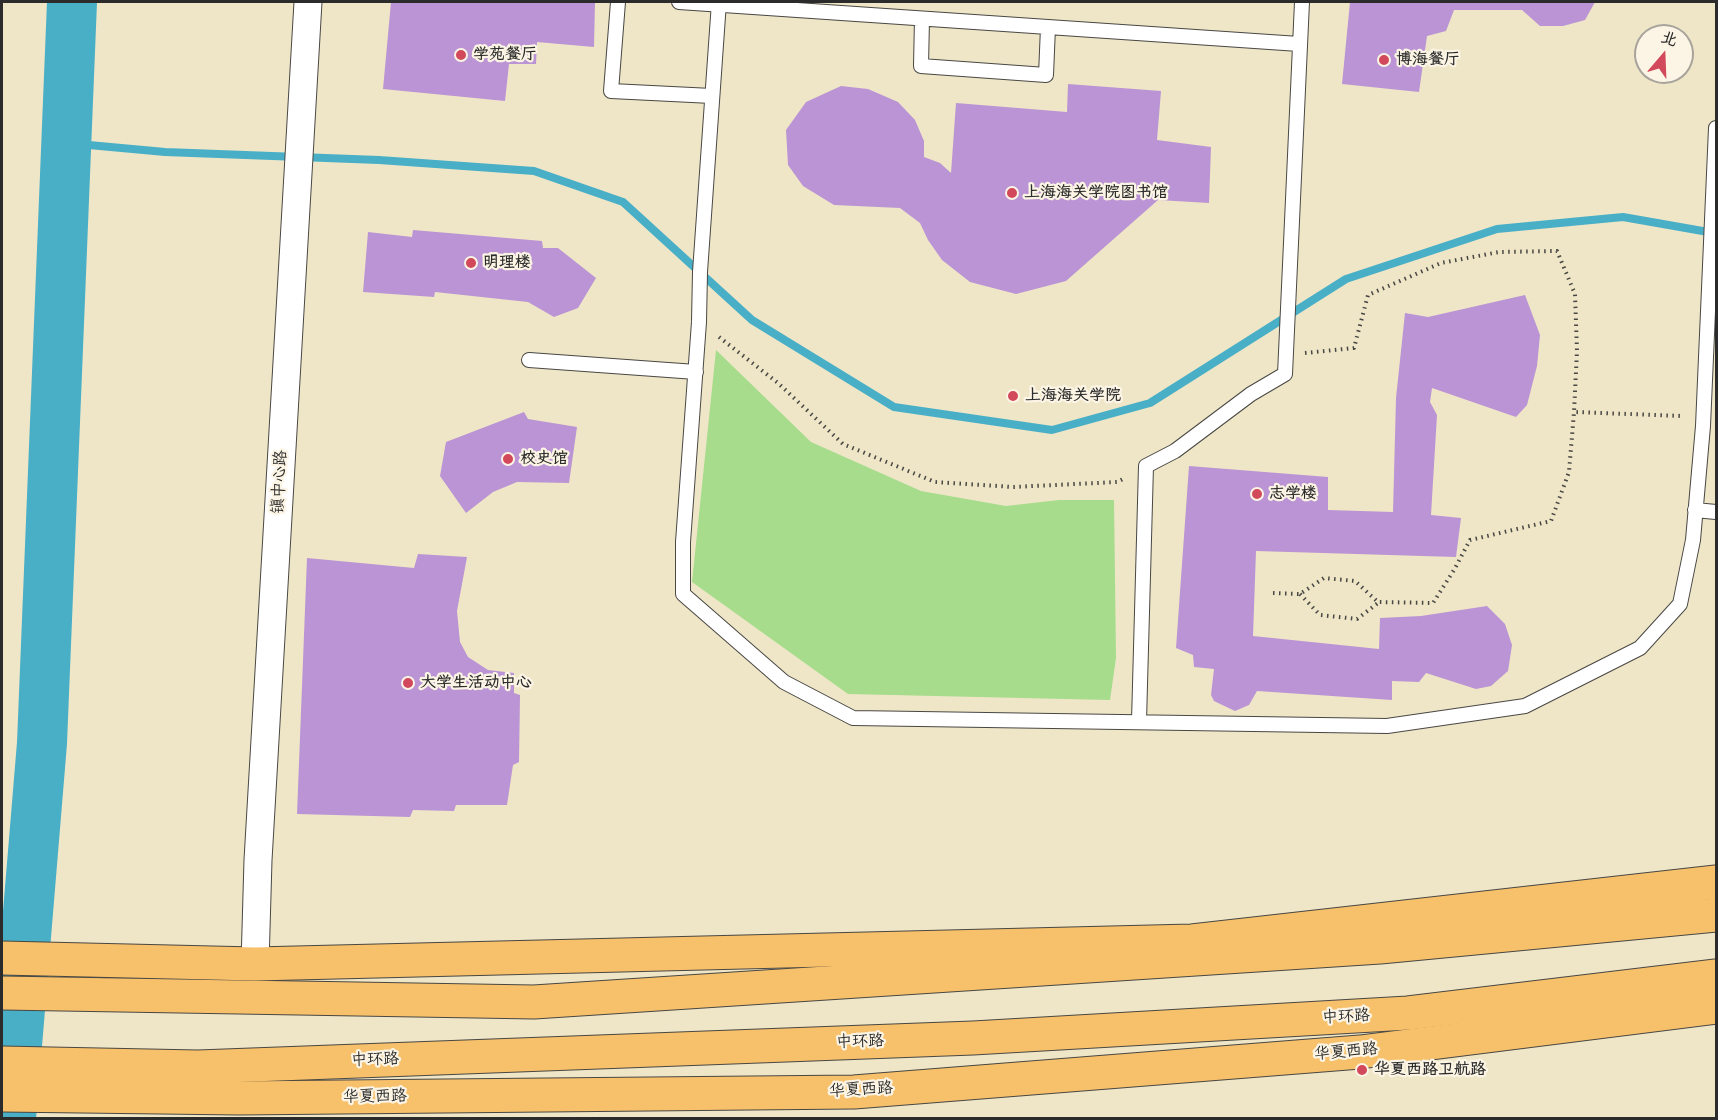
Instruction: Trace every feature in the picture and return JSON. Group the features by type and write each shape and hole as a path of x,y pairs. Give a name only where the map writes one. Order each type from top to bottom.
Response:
{"main road":[{"path":"2,958 255,964 1192,941 1716,882"},
{"path":"2,993 534,1002 1380,947 1716,915"},
{"name":"中环路","path":"2,1063 198,1066 996,1037 1408,1013 1716,976"},
{"name":"华夏西路","path":"2,1095 239,1098 854,1092 1360,1052 1716,1007"}],"street":[{"name":"镇中心路","path":"255,964 259,848 308,2"}],"lane":[{"path":"618,2 611,91 712,96"},
{"path":"679,2 1299,44"},
{"path":"1139,721 1146,466 1175,451 1251,394 1286,374 1302,2"},
{"path":"718,3 700,272 696,372 683,542 683,594 784,682 854,718 1387,726 1525,706 1640,648 1680,604 1693,540 1703,417 1716,128"},
{"path":"922,19 921,66 1046,75 1048,27"},
{"path":"529,360 696,372"},
{"path":"1695,510 1716,512"}],"path":[{"path":"1286,355 1354,348 1368,295 1441,263 1499,252 1557,251 1575,294 1577,351 1569,472 1551,521 1470,540 1433,603 1378,602 1357,619 1320,615 1300,594"},
{"path":"699,321 778,383 843,444 935,482 1013,488 1117,482 1146,466"},
{"path":"1574,412 1703,417"},
{"path":"1273,593 1300,594 1324,578 1355,581 1378,602"}],"green space":[{"path":"716,350 811,442 921,491 1006,506 1059,500 1114,500 1116,658 1110,700 848,694 692,582"}],"building":[{"name":"学苑餐厅","path":"391,2 595,2 594,47 537,42 536,64 509,64 505,101 383,89"},
{"name":"博海餐厅","path":"1350,2 1595,2 1585,20 1563,26 1540,26 1522,10 1454,10 1446,31 1427,36 1419,92 1342,84"},
{"name":"上海海关学院图书馆","path":"1068,84 1161,91 1157,140 1211,147 1209,203 1158,200 1066,281 1016,294 970,282 942,260 928,240 920,223 900,208 834,205 803,186 788,165 786,130 806,102 841,86 868,89 898,102 915,120 924,141 924,157 940,163 951,173 956,103 1067,112"},
{"name":"明理楼","path":"413,230 542,241 543,248 558,248 596,278 578,308 554,317 528,302 435,292 434,297 363,292 368,232 412,237"},
{"name":"志学楼","path":"1525,295 1540,335 1537,366 1527,405 1516,417 1432,388 1430,402 1437,415 1431,515 1461,518 1456,557 1256,551 1253,636 1379,649 1380,618 1421,616 1487,606 1505,624 1512,645 1508,671 1491,686 1476,689 1426,673 1419,682 1392,681 1392,700 1257,691 1249,705 1235,711 1214,701 1211,695 1214,669 1194,667 1193,655 1176,648 1189,466 1328,477 1328,510 1393,512 1396,398 1405,313 1428,317"},
{"name":"校史馆","path":"524,412 528,419 577,427 569,483 517,482 493,492 466,513 440,476 446,442"},
{"name":"大学生活动中心","path":"418,554 467,557 457,611 460,642 468,657 488,670 514,673 514,693 520,695 519,762 513,765 507,805 456,805 454,811 413,810 410,817 297,814 307,558 414,568"}],"waterway":[{"path":"11,1118 42,743 72,2"},
{"path":"67,143 165,152 379,160 534,171 623,202 752,320 894,407 1052,430 1150,403 1346,279 1497,229 1623,217 1714,233"}],"place":[{"name":"学苑餐厅","path":"461,55"},
{"name":"博海餐厅","path":"1384,60"},
{"name":"上海海关学院图书馆","path":"1012,193"},
{"name":"明理楼","path":"471,263"},
{"name":"上海海关学院","path":"1013,396"},
{"name":"校史馆","path":"508,459"},
{"name":"志学楼","path":"1257,494"},
{"name":"大学生活动中心","path":"408,683"},
{"name":"华夏西路卫航路","path":"1362,1070"}]}
